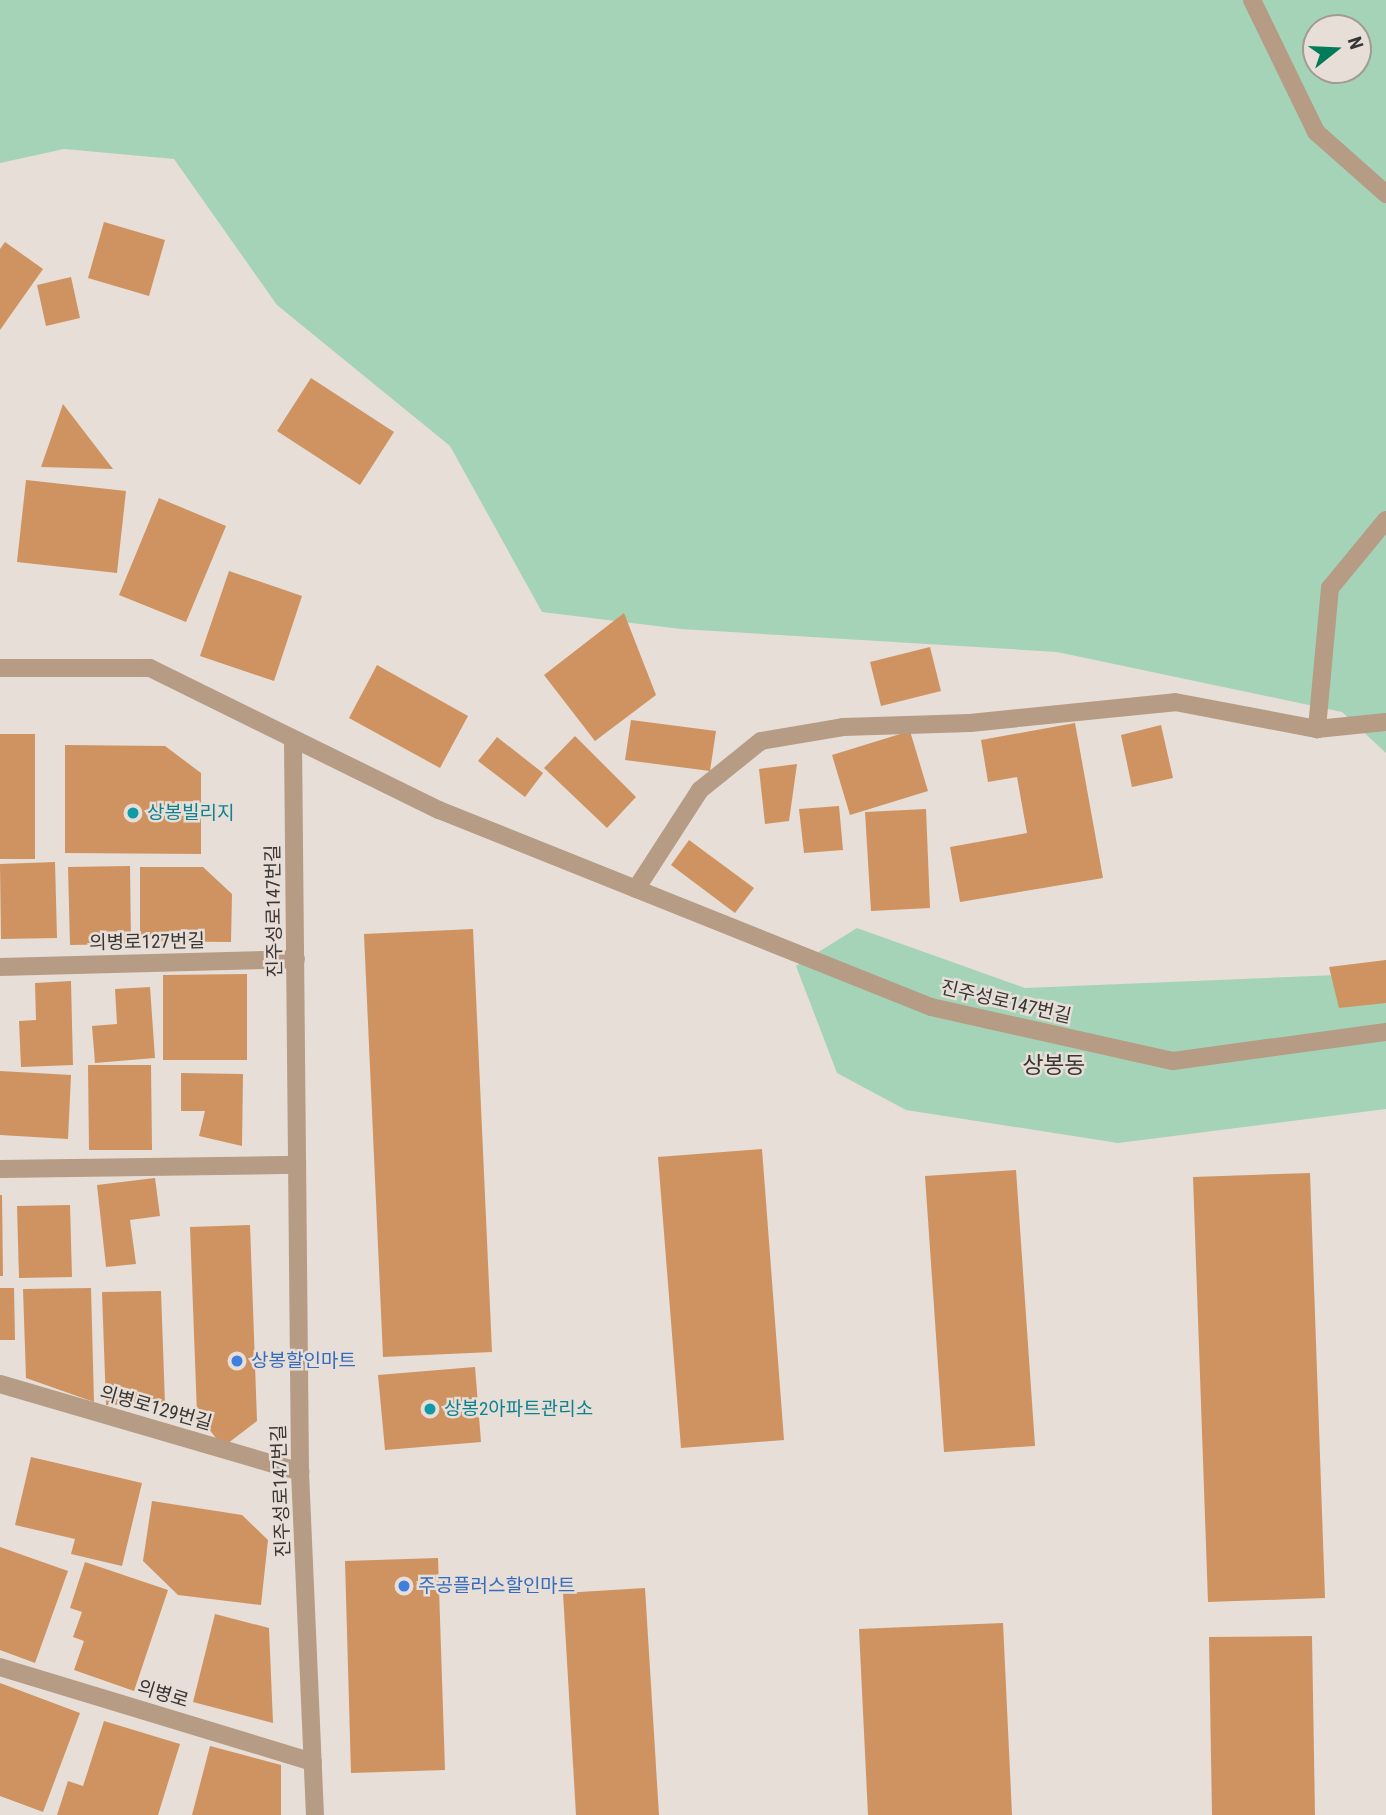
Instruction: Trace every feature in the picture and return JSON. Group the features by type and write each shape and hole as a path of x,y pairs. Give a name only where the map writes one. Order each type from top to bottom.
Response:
{"street":[{"path":"1252,0 1316,132 1386,194"},
{"path":"1317,729 1330,588 1386,520"},
{"name":"진주성로147번길","path":"0,668 150,668 293,741 439,810 931,1007 1173,1061 1386,1032"},
{"path":"636,889 700,790 761,741 843,727 970,723 1175,702 1317,729 1386,722"},
{"name":"진주성로147번길","path":"293,741 300,1472 315,1815"},
{"name":"의병로127번길","path":"0,967 296,959"},
{"path":"0,1169 298,1165"},
{"name":"의병로129번길","path":"0,1384 300,1472"},
{"name":"의병로","path":"0,1667 313,1762"}],"green space":[{"path":"0,0 1386,0 1386,753 1342,712 1057,652 681,629 542,612 450,446 277,305 174,159 64,149 0,163"},
{"path":"857,928 1025,988 1386,973 1386,1109 1118,1143 906,1110 837,1073 796,966"}],"building":[{"path":"104,222 165,240 149,296 88,278"},
{"path":"5,242 43,269 0,330 0,249"},
{"path":"71,277 80,318 46,326 37,285"},
{"path":"311,378 394,432 360,485 277,431"},
{"path":"63,404 113,469 41,467"},
{"path":"26,480 126,491 117,573 17,562"},
{"path":"159,498 226,526 186,622 119,595"},
{"path":"229,571 302,596 274,681 200,656"},
{"path":"624,613 656,695 595,741 544,675"},
{"path":"930,647 941,691 881,706 870,662"},
{"path":"377,665 468,716 440,768 349,718"},
{"path":"631,720 716,731 710,771 625,760"},
{"path":"1075,723 1103,878 960,902 950,847 1027,833 1017,777 988,782 981,740"},
{"path":"1161,725 1173,778 1132,787 1121,735"},
{"path":"910,731 928,791 850,815 832,755"},
{"path":"0,734 35,734 35,859 0,859"},
{"path":"575,736 636,797 607,828 544,768"},
{"path":"497,737 543,773 525,797 478,761"},
{"name":"상봉빌리지","path":"65,745 165,746 201,773 201,854 65,853"},
{"path":"797,764 789,821 765,824 759,769"},
{"path":"839,806 843,850 804,853 799,809"},
{"path":"926,809 930,908 871,911 865,812"},
{"path":"689,840 754,888 735,913 671,865"},
{"path":"55,862 57,938 1,939 0,864"},
{"path":"130,866 131,944 70,945 68,867"},
{"path":"140,867 203,867 232,894 231,942 140,941"},
{"path":"473,929 492,1352 383,1357 364,934"},
{"path":"1386,960 1386,1003 1339,1008 1329,967"},
{"path":"247,974 247,1060 163,1060 163,975"},
{"path":"71,981 73,1065 21,1067 19,1021 36,1020 35,983"},
{"path":"150,987 155,1058 95,1063 92,1026 117,1024 115,989"},
{"path":"88,1065 151,1065 152,1150 89,1150"},
{"path":"0,1071 71,1075 68,1139 0,1135"},
{"path":"181,1073 243,1074 242,1146 199,1136 205,1111 181,1111"},
{"path":"762,1149 784,1440 681,1448 658,1157"},
{"path":"1016,1170 1035,1446 944,1452 925,1176"},
{"path":"1310,1173 1325,1598 1208,1602 1193,1177"},
{"path":"155,1178 160,1216 130,1220 136,1264 106,1267 97,1185"},
{"path":"2,1195 3,1276 0,1276"},
{"path":"70,1205 72,1277 19,1278 17,1206"},
{"path":"250,1225 257,1421 223,1447 197,1414 190,1227"},
{"path":"0,1288 14,1288 15,1340 0,1340"},
{"path":"91,1288 94,1402 26,1378 23,1289"},
{"path":"161,1291 165,1404 106,1405 102,1292"},
{"name":"상봉2아파트관리소","path":"475,1367 481,1442 385,1450 378,1375"},
{"path":"31,1457 142,1483 122,1566 71,1554 75,1539 15,1525"},
{"path":"152,1501 242,1515 268,1540 261,1605 178,1595 143,1561"},
{"path":"0,1547 68,1571 35,1663 0,1650"},
{"path":"438,1558 445,1770 351,1773 345,1561"},
{"path":"85,1562 168,1590 134,1691 74,1670 84,1641 73,1637 82,1612 70,1608"},
{"path":"645,1588 659,1815 576,1815 563,1593"},
{"path":"215,1614 269,1628 273,1723 193,1702"},
{"path":"1003,1623 1012,1815 868,1815 859,1629"},
{"path":"1312,1636 1315,1815 1212,1815 1209,1637"},
{"path":"0,1683 80,1713 43,1812 0,1796"},
{"path":"104,1721 180,1744 158,1815 57,1815 68,1781 83,1786"},
{"path":"210,1746 281,1765 281,1815 192,1815"}],"place":[{"name":"상봉빌리지","path":"133,813"},
{"name":"상봉할인마트","path":"237,1361"},
{"name":"상봉2아파트관리소","path":"430,1409"},
{"name":"주공플러스할인마트","path":"404,1586"}],"district":[{"name":"상봉동","path":"1054,1066"}]}
